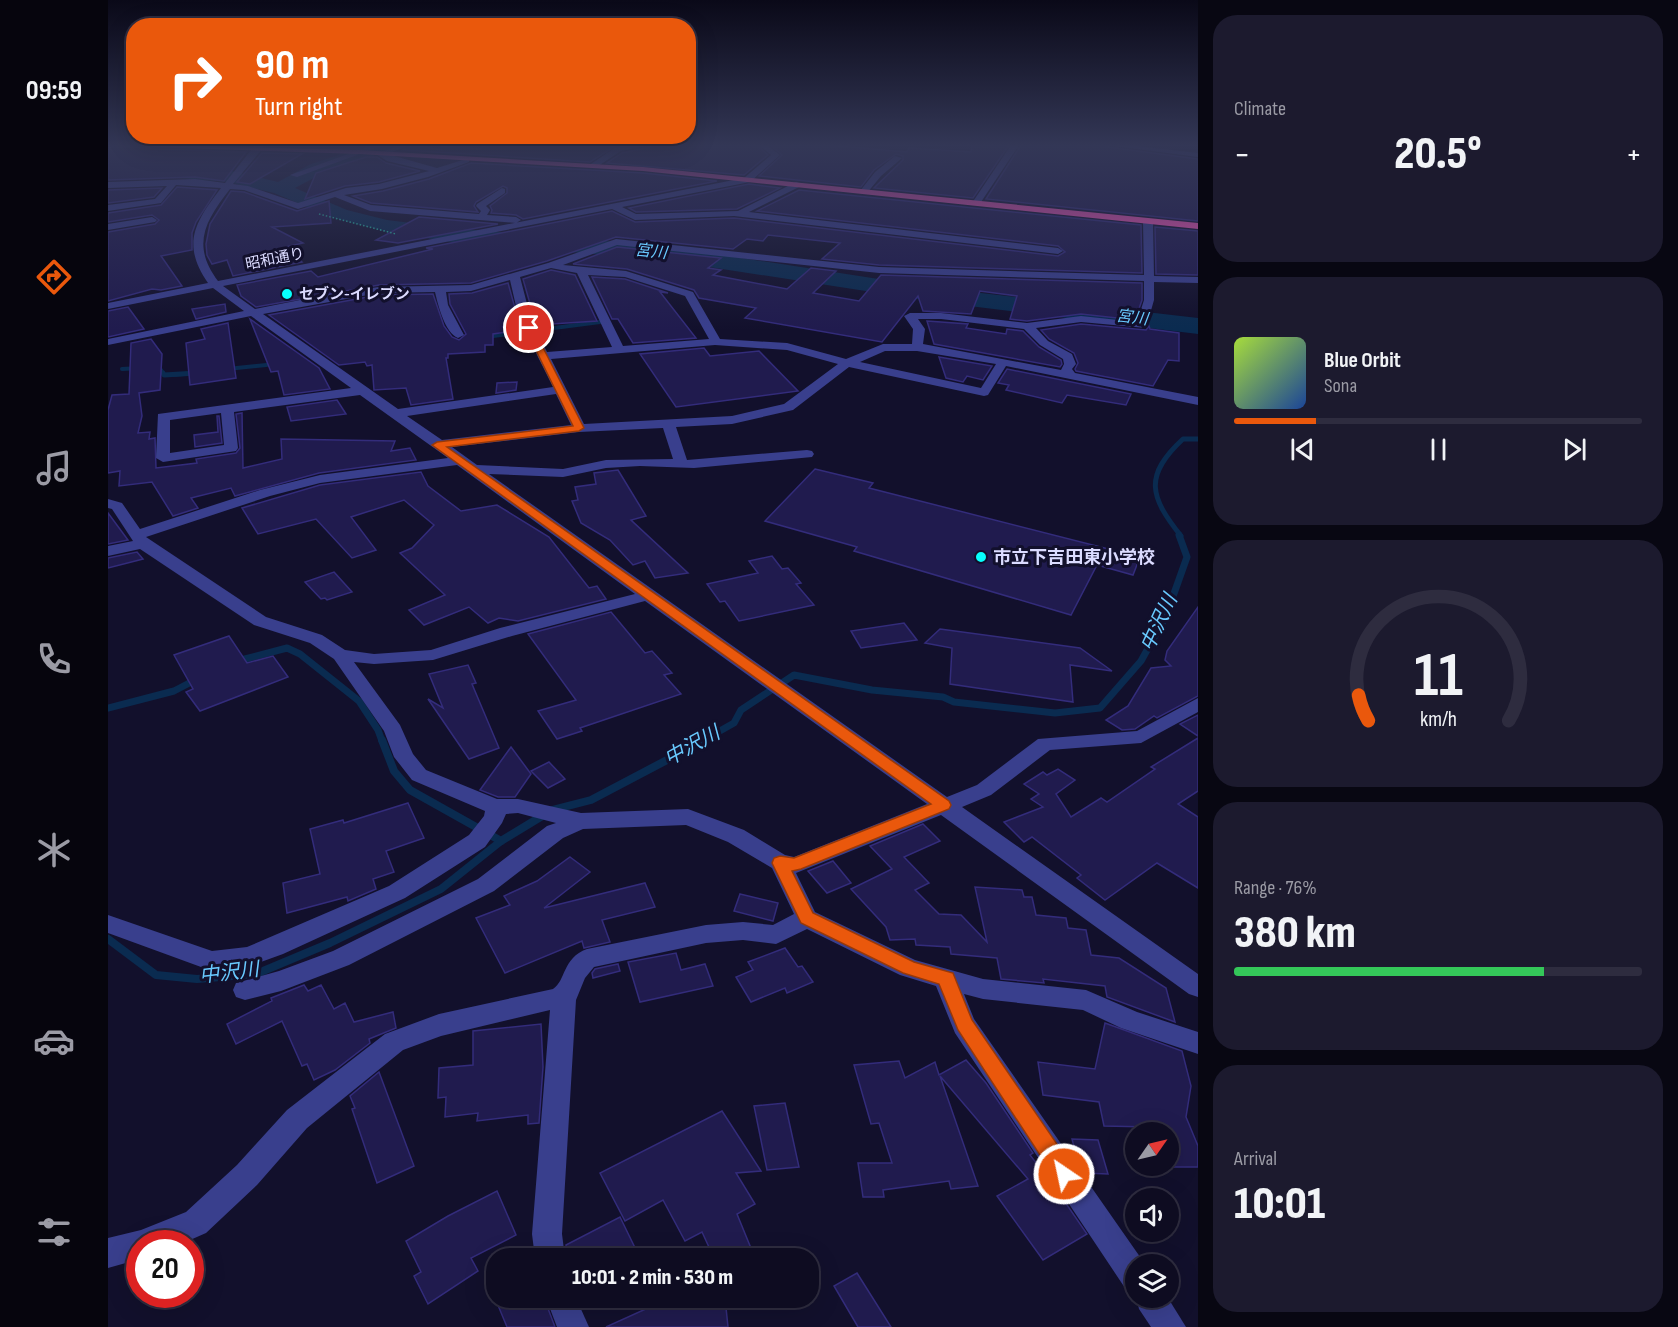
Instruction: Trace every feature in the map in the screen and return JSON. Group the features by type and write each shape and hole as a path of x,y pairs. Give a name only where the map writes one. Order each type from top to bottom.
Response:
{"highway":[{"path":"1014,207 1198,226"}],"street":[{"path":"214,207 197,240 204,271 216,286 1198,987"},
{"path":"367,207 481,218 545,221 608,219"},
{"path":"481,207 486,210 481,218"},
{"path":"545,221 615,207 628,218 738,214 1058,251"},
{"path":"738,214 752,207"},
{"path":"122,209 132,223"},
{"path":"108,227 152,220"},
{"name":"昭和通り","path":"108,306 545,221"},
{"path":"917,347 920,329 910,316 941,316 1027,326 1081,319 1142,326 1149,300 1148,221"},
{"path":"616,243 625,231"},
{"path":"108,342 251,312 380,290 471,288 595,252 616,243 890,271 1198,280"},
{"path":"552,265 581,271 626,274 689,294 716,342"},
{"path":"581,271 619,349"},
{"path":"514,276 530,330 579,428"},
{"path":"440,288 443,305 458,335"},
{"path":"1027,326 1044,343 1068,357 1070,364 1066,369 1071,376"},
{"path":"542,356 716,342 787,347 847,363 984,392 1003,362"},
{"path":"437,445 579,428 732,420 788,407 847,363 883,348 917,347 1198,401"},
{"path":"393,414 560,390"},
{"path":"227,409 231,448 163,458 163,417 360,391"},
{"path":"668,424 681,463"},
{"path":"108,551 265,493 320,479 465,465 563,473 606,464 681,463 807,454"},
{"path":"108,502 117,506 140,539 260,621 316,639 340,655 393,730 404,757 419,775 495,807 518,806 580,821 688,817 736,836 780,863 795,865 984,790 1045,744 1141,737 1198,704"},
{"path":"340,655 374,659 433,655 506,632 649,596"},
{"path":"108,924 212,961 247,957 275,947 397,892 477,841 495,818 495,807"},
{"path":"245,990 281,981 341,958 486,885 555,832 580,821"},
{"path":"780,863 807,918 909,968 983,989 1086,1000 1130,1020 1198,1043"},
{"path":"178,1230 196,1223 247,1174 297,1119 394,1042 439,1025 564,995 569,992 574,974 587,959 705,934 743,932 776,935 807,918"},
{"path":"946,979 964,1025 1125,1261"},
{"path":"549,1248 547,1234 564,995"},
{"path":"108,1253 126,1248"},
{"path":"565,1308 573,1327"},
{"path":"1157,1308 1170,1327"}],"path":[{"path":"305,207 347,223 395,233"}],"building":[{"path":"148,207 206,207 192,233 192,250 161,256 182,286 161,290 152,289 108,301 108,232 155,224 159,220 152,215 108,222 108,213"},
{"path":"221,207 286,207 297,211 310,207 330,207 331,223 272,227 303,243 286,247 302,262 233,276 227,260 212,264 207,255 206,244 210,224"},
{"path":"418,207 475,207 478,212"},
{"path":"490,207 585,207 523,219 516,215 491,213"},
{"path":"741,207 737,209 636,212 629,208"},
{"path":"765,207 964,207 1141,225 1142,273 879,265 822,259 840,243 768,235 763,241 747,239 733,249 616,237 547,261 471,283 379,285 256,307 241,296 237,285 311,271 318,277 433,249 426,248 612,211 635,222 734,218 1058,256 1065,252 1058,246 757,211"},
{"path":"1062,207 1198,207 1198,221"},
{"path":"419,217 498,224 398,243 376,240"},
{"path":"1155,227 1198,231 1198,275 1156,274"},
{"path":"617,247 721,258 708,268 721,270 713,275 787,289 811,268 836,271 813,293 859,301 881,275 1142,283 1142,300 1135,320 1081,314 1027,321 1010,319 1017,296 980,291 971,314 923,311 918,296 882,342 745,318 756,308 699,298 694,290 627,269 573,264"},
{"path":"551,270 575,275 597,321 536,325 523,279"},
{"path":"592,277 625,279 668,293 660,292 696,338 633,343 618,319 612,319"},
{"path":"508,283 520,326 503,327 507,332 493,334 493,345 485,345 485,352 448,354 446,358 453,399 411,405 406,388 374,390 372,365 367,366 365,362 339,365 269,315 379,295 433,294 444,326 452,337 459,340 466,334 450,304 449,294 472,293"},
{"path":"225,304 226,312 196,319 192,309"},
{"path":"128,307 144,329 108,337 108,311"},
{"path":"250,319 319,368 330,389 284,395 278,371 271,372"},
{"path":"927,321 968,324 966,328 1006,334 1007,329 1023,331 1039,347 1061,360 1062,364 1060,367 934,344"},
{"path":"228,323 236,378 190,385 186,343 205,339 201,329"},
{"path":"1081,324 1146,330 1149,326 1150,329 1179,333 1179,361 1168,360 1153,386 1076,371 1078,363 1074,353 1049,339 1041,330"},
{"path":"151,339 162,354 160,390 139,393 142,416 138,433 150,432 149,439 155,438 156,468 197,463 196,459 236,453 240,448 236,414 242,413 243,468 282,459 281,439 395,441 391,451 410,448 416,460 319,473 235,496 231,488 191,498 198,508 173,516 152,482 119,486 120,471 108,473 108,410 112,395 129,394 131,343"},
{"path":"704,348 710,356 759,351 798,391 676,407 640,354"},
{"path":"939,357 992,366 983,380 967,376 963,382 946,378"},
{"path":"1007,369 1131,394 1126,405 1067,395 1062,403 1006,390 1009,385 998,383"},
{"path":"517,382 516,390 496,393 497,383"},
{"path":"337,400 346,414 291,421 287,407"},
{"path":"217,416 219,416 222,443 195,447 194,435 218,432"},
{"path":"815,469 873,483 869,488 1140,557 1133,575 1097,565 1071,615 854,551 857,547 765,521"},
{"path":"618,470 646,516 631,520 688,573 655,578 645,561 633,565 610,540 581,523 572,501 578,500 575,487 596,484 594,473"},
{"path":"421,472 428,486 461,511 497,505 549,537 589,588 597,586 606,599 518,621 499,618 488,623 469,607 424,625 409,610 445,595 400,553 412,548 434,525 404,500 351,517 376,550 352,558 316,519 258,534 242,508 320,485"},
{"path":"108,513 128,540 108,544"},
{"path":"137,552 143,559 108,568 108,558"},
{"path":"772,556 782,569 788,568 801,583 796,584 814,605 739,621 725,601 720,602 707,584 758,573 749,561"},
{"path":"334,572 352,592 327,600 321,599 305,582"},
{"path":"1198,607 1198,696 1157,718 1154,716 1135,729 1122,730 1106,720 1128,706 1151,668 1171,666 1165,660 1167,651"},
{"path":"611,612 645,653 652,651 672,673 664,675 681,694 580,728 582,731 557,739 538,711 576,700 528,634"},
{"path":"904,623 917,640 861,648 851,631"},
{"path":"940,629 1080,648 1112,671 1070,665 1073,702 950,684 952,648 925,643"},
{"path":"229,636 247,663 273,656 288,677 200,711 186,692 193,689 174,655"},
{"path":"468,665 476,683 472,684 499,748 469,759 428,699 443,708 429,674"},
{"path":"1198,715 1198,736 1180,724"},
{"path":"1198,738 1198,791 1178,804 1198,817 1198,888 1157,863 1105,900 1077,878 1081,875 1032,837 1024,842 1004,822 1043,807 1031,799 1039,794 1024,784 1043,772 1047,775 1058,769 1075,780 1056,794 1071,817 1101,798 1107,802 1155,769 1151,767"},
{"path":"511,747 531,774 515,797 498,797 480,790"},
{"path":"549,762 565,779 548,788 531,771"},
{"path":"408,803 424,838 386,851 394,872 373,879 376,889 348,901 347,897 287,913 283,883 320,874 310,829 343,820 344,823"},
{"path":"923,824 940,841 904,857 929,883 915,890 939,914 961,915 987,942 975,887 1022,890 1024,897 1032,897 1036,915 1066,918 1068,928 1086,930 1091,955 1119,958 1166,988 1175,1022 1107,997 1105,986 1043,979 1044,983 1001,979 997,958 951,954 950,947 916,945 915,939 890,940 886,927 851,889 892,869 870,846"},
{"path":"570,857 590,872 544,908 645,883 655,907 602,920 610,942 584,948 582,941 505,973 476,918 510,905 504,896 537,881"},
{"path":"833,861 851,883 827,893 808,871"},
{"path":"740,894 778,903 773,921 734,911"},
{"path":"785,948 798,967 802,966 813,982 787,993 785,988 751,1002 736,977 753,970 748,962"},
{"path":"676,953 681,970 705,964 713,986 640,1002 628,962"},
{"path":"618,964 620,971 593,978 592,973 595,969"},
{"path":"304,985 308,991 321,985 334,1009 345,1003 354,1022 393,1012 396,1028 369,1039 370,1043 335,1070 314,1080 307,1064 302,1066 282,1021 236,1044 227,1024 272,1001 271,998"},
{"path":"1105,1023 1182,1051 1191,1086 1186,1117 1198,1146 1198,1167 1179,1167 1179,1122 1125,1122 1125,1126 1104,1126 1099,1102 1043,1095 1038,1062 1095,1069"},
{"path":"541,1024 543,1067 539,1123 528,1124 528,1115 477,1121 478,1113 445,1117 446,1097 438,1098 439,1068 473,1065 473,1031"},
{"path":"966,1060 986,1083 1033,1153 1030,1155 1087,1234 1043,1260 997,1196 1028,1179 940,1076 978,1186 951,1189 949,1181 883,1190 884,1197 863,1197 858,1163 892,1163 879,1123 871,1124 854,1065 899,1061 905,1078 935,1062 939,1075"},
{"path":"379,1072 414,1166 377,1183 352,1109 355,1108 350,1096"},
{"path":"785,1103 799,1167 767,1170 754,1106"},
{"path":"722,1111 761,1171 736,1173 755,1204 737,1214 751,1248 709,1248 702,1232 685,1241 663,1200 625,1221 600,1173"},
{"path":"1072,1139 1098,1140 1108,1174 1084,1173 1079,1166"},
{"path":"497,1191 516,1235 491,1248 486,1248 486,1250 471,1258 478,1271 428,1304 414,1276 421,1272 406,1241"},
{"path":"620,1217 635,1248 566,1248 566,1245"},
{"path":"857,1273 891,1327 858,1327 834,1286"},
{"path":"499,1308 548,1308 555,1327 507,1327"},
{"path":"648,1308 726,1308 728,1327 606,1327"}],"waterway":[{"name":"宮川","path":"323,207 340,214 387,226 452,235 664,253 937,295 1198,326"},
{"path":"486,337 600,322"},
{"path":"227,369 276,364"},
{"path":"122,369 139,368"},
{"path":"153,368 161,370 164,375"},
{"path":"164,375 197,373"},
{"path":"171,375 198,373"},
{"name":"中沢川","path":"1181,536 1163,510 1155,487 1161,464 1170,452 1183,439 1198,439"},
{"name":"中沢川","path":"702,741 734,723 741,710 794,675 872,690 943,697 954,702 1055,713 1100,708 1141,661 1166,616 1187,557 1179,535"},
{"path":"237,661 287,648 300,654 359,701 378,730 382,741"},
{"path":"108,708 174,691 197,679"},
{"path":"382,740 394,771 410,790 501,841"},
{"name":"中沢川","path":"501,841 552,810 591,800 705,740"},
{"name":"中沢川","path":"108,939 156,975 197,979 256,974 330,943 441,889 501,841"}],"place":[{"name":"セブン-イレブン","path":"287,294"},
{"name":"市立下吉田東小学校","path":"981,557"}],"route":[{"path":"529,328 579,428 437,445 943,805 795,865 780,863 807,918 909,968 946,979 964,1025 1064,1174"}]}
